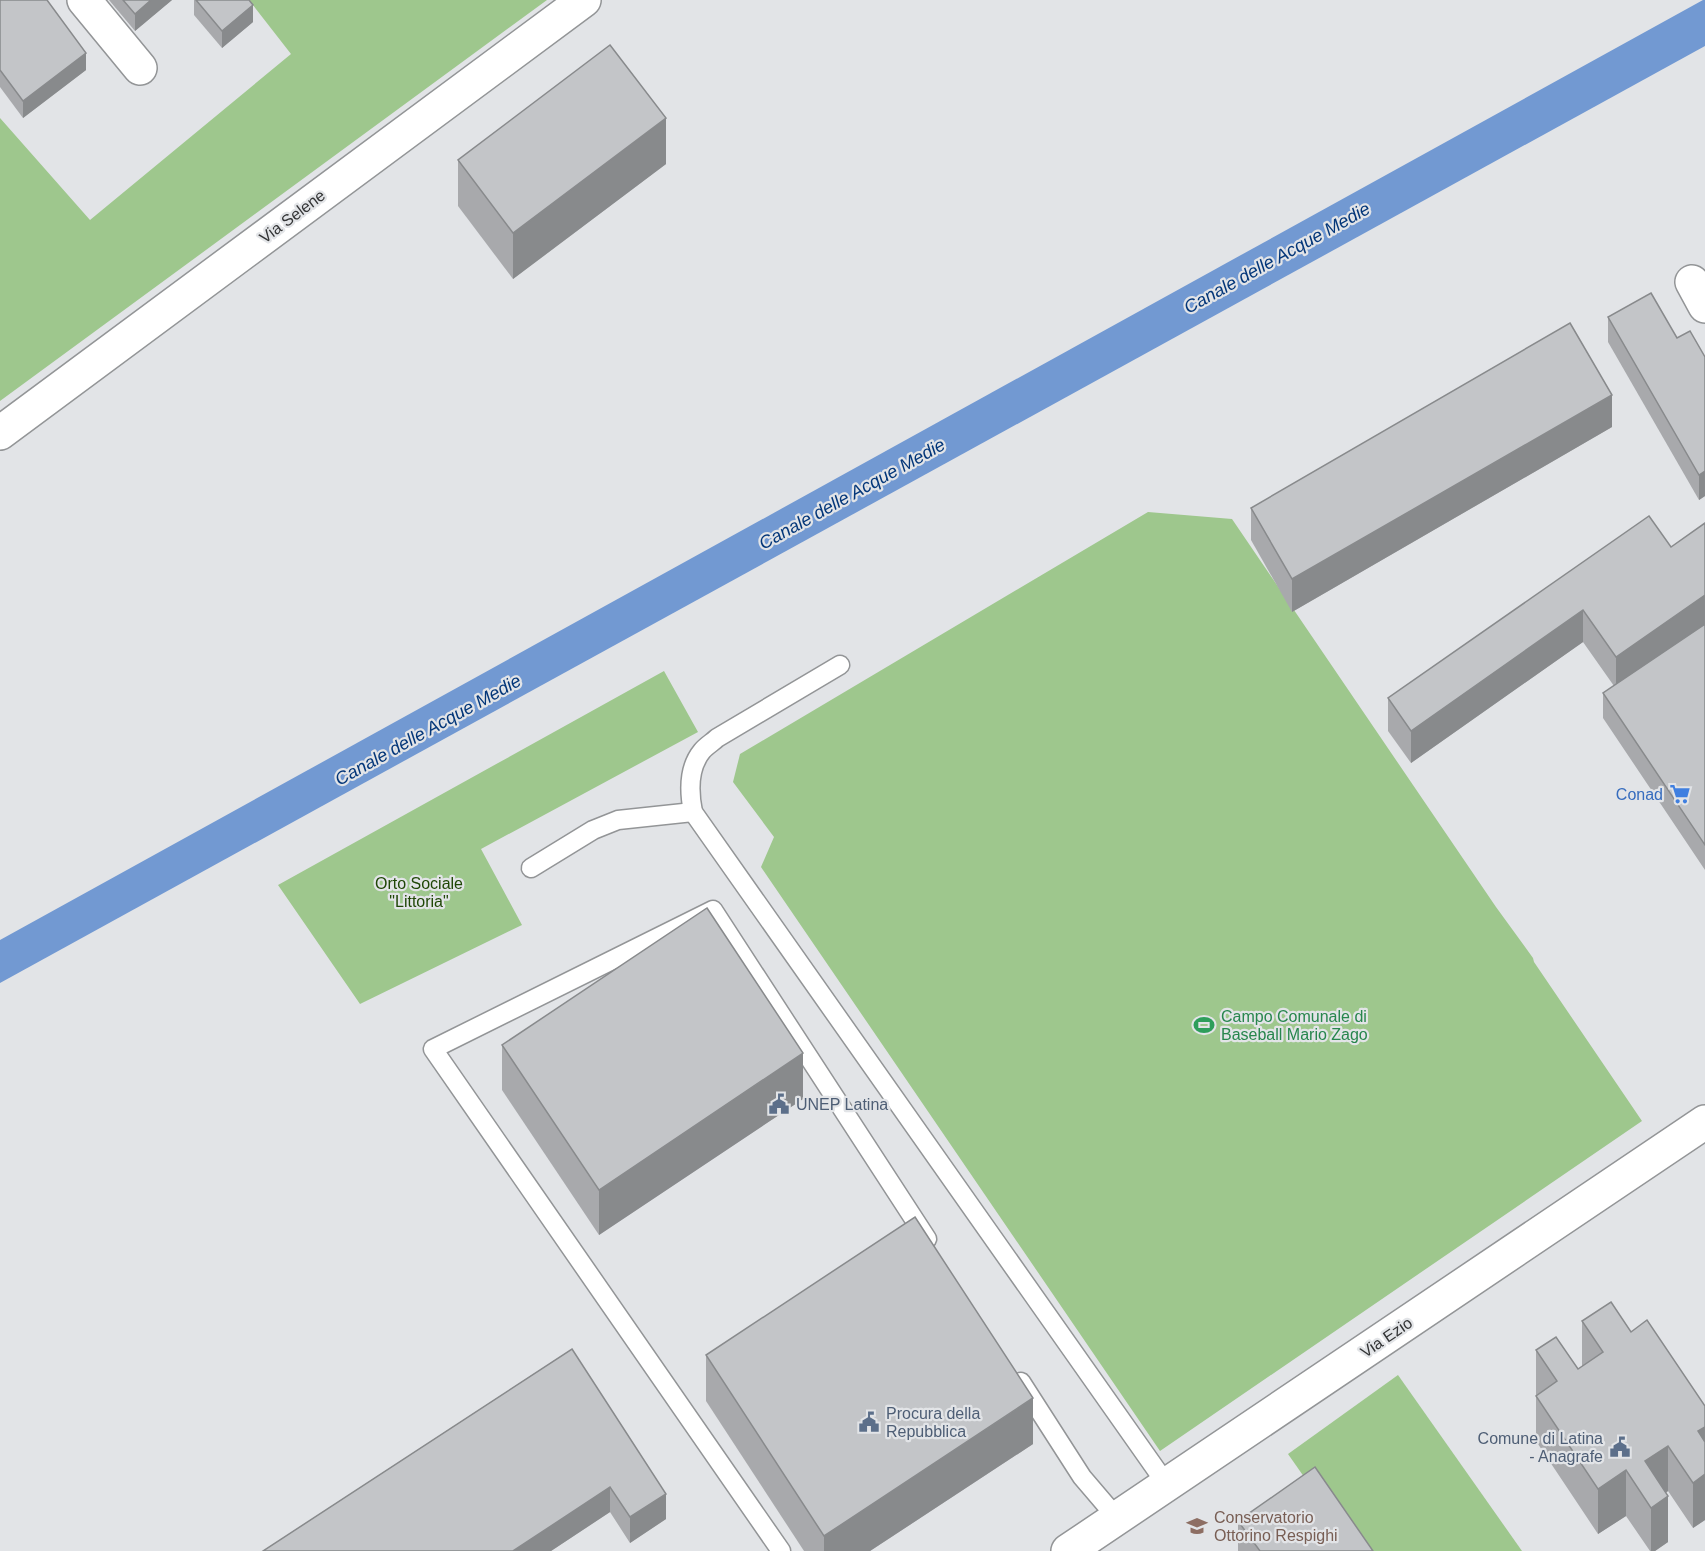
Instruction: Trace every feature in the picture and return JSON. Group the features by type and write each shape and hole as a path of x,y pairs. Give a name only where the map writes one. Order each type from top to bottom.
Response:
{"street":[{"path":"84,0 140,68"},
{"name":"Via Selene","path":"0,433 584,0"},
{"name":"Via Ezio","path":"1068,1551 1705,1122"}],"lane":[{"path":"840,665 717,738 702,752 692,771 689,793 693,812 1167,1485"},
{"path":"531,868 593,830 618,820 693,812"},
{"path":"781,1551 433,1049 713,910 933,1248"},
{"path":"1011,1368 1082,1477 1117,1518"}],"green space":[{"path":"249,0 547,0 0,401 0,118 90,220 291,54"},
{"name":"Campo Comunale di Baseball Mario Zago","path":"1148,512 1232,519 1642,1121 1160,1451 761,867 774,837 733,782 740,754"},
{"name":"Orto Sociale \"Littoria\"","path":"664,671 698,732 481,849 522,925 360,1004 278,885"},
{"path":"1398,1375 1522,1551 1356,1551 1288,1454"}],"water":[{"name":"Canale delle Acque Medie","path":"1705,0 1705,46 0,983 0,940"}],"building":[{"path":"0,0 47,0 86,53 23,101 0,70"},
{"path":"123,0 151,0 135,14"},
{"path":"196,0 249,0 253,5 222,31"},
{"path":"610,45 666,118 513,233 458,160"},
{"path":"1651,293 1677,338 1690,331 1705,357 1705,471 1699,475 1608,317"},
{"path":"1570,323 1612,395 1292,579 1251,508"},
{"path":"1649,516 1671,547 1705,523 1705,595 1616,657 1583,610 1411,731 1388,698"},
{"name":"Conad","path":"1705,624 1705,845 1603,693"},
{"path":"707,908 803,1053 599,1190 502,1045"},
{"name":"Procura della Repubblica","path":"915,1217 1033,1398 824,1536 706,1355"},
{"name":"Comune di Latina - Anagrafe","path":"1611,1302 1631,1332 1647,1320 1705,1406 1705,1427 1698,1431 1705,1442 1705,1474 1693,1483 1668,1446 1645,1461 1668,1496 1651,1508 1626,1470 1598,1489 1536,1396 1557,1381 1536,1350 1556,1337 1578,1369 1603,1352 1582,1321"},
{"path":"572,1349 666,1494 630,1517 610,1487 513,1551 263,1551"},
{"path":"1315,1467 1373,1551 1260,1551 1238,1521"}],"place":[{"name":"Conad","path":"1680,794"},
{"name":"Campo Comunale di Baseball Mario Zago","path":"1204,1025"},
{"name":"UNEP Latina","path":"779,1104"},
{"name":"Procura della Repubblica","path":"869,1422"},
{"name":"Comune di Latina - Anagrafe","path":"1620,1447"},
{"name":"Conservatorio Ottorino Respighi","path":"1197,1526"}]}
